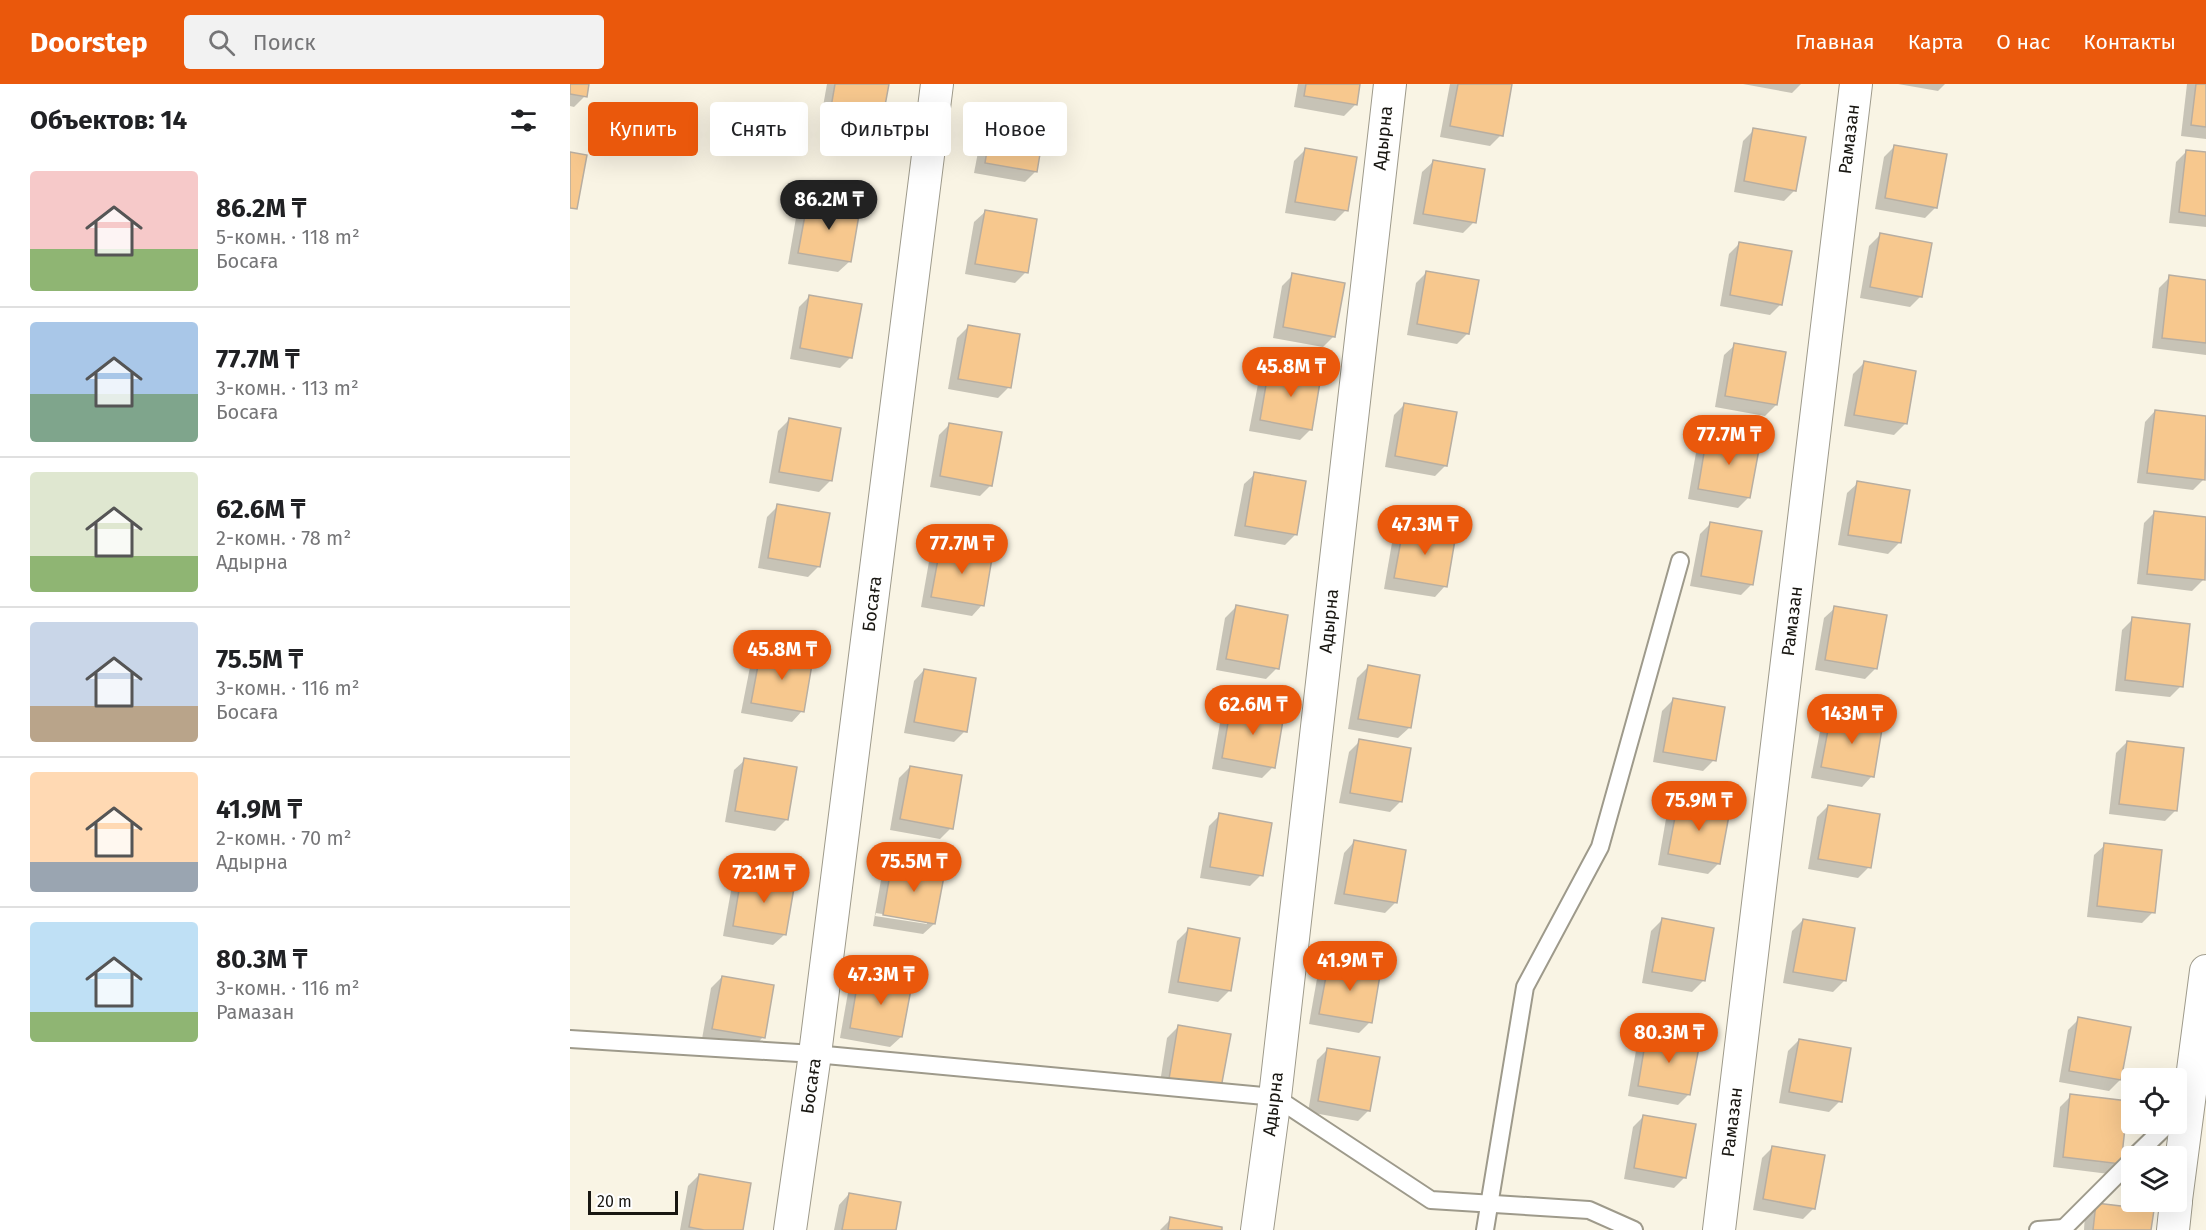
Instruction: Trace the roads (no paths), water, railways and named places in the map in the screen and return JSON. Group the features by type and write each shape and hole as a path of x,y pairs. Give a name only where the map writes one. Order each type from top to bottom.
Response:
{"street":[{"name":"Босаға","path":"790,1230 815,1054 937,84"},
{"name":"Адырна","path":"1257,1230 1275,1097 1390,84"},
{"name":"Рамазан","path":"1719,1230 1856,84"},
{"path":"2187,1068 2206,971"},
{"path":"2173,1230 2175,1212"}],"lane":[{"path":"1485,1230 1526,987 1600,847 1680,561"},
{"path":"570,1039 815,1054 1275,1097 1431,1200 1588,1210 1634,1230"},
{"path":"2145,1146 2157,1134"},
{"path":"2038,1230 2063,1229 2121,1171"}]}
